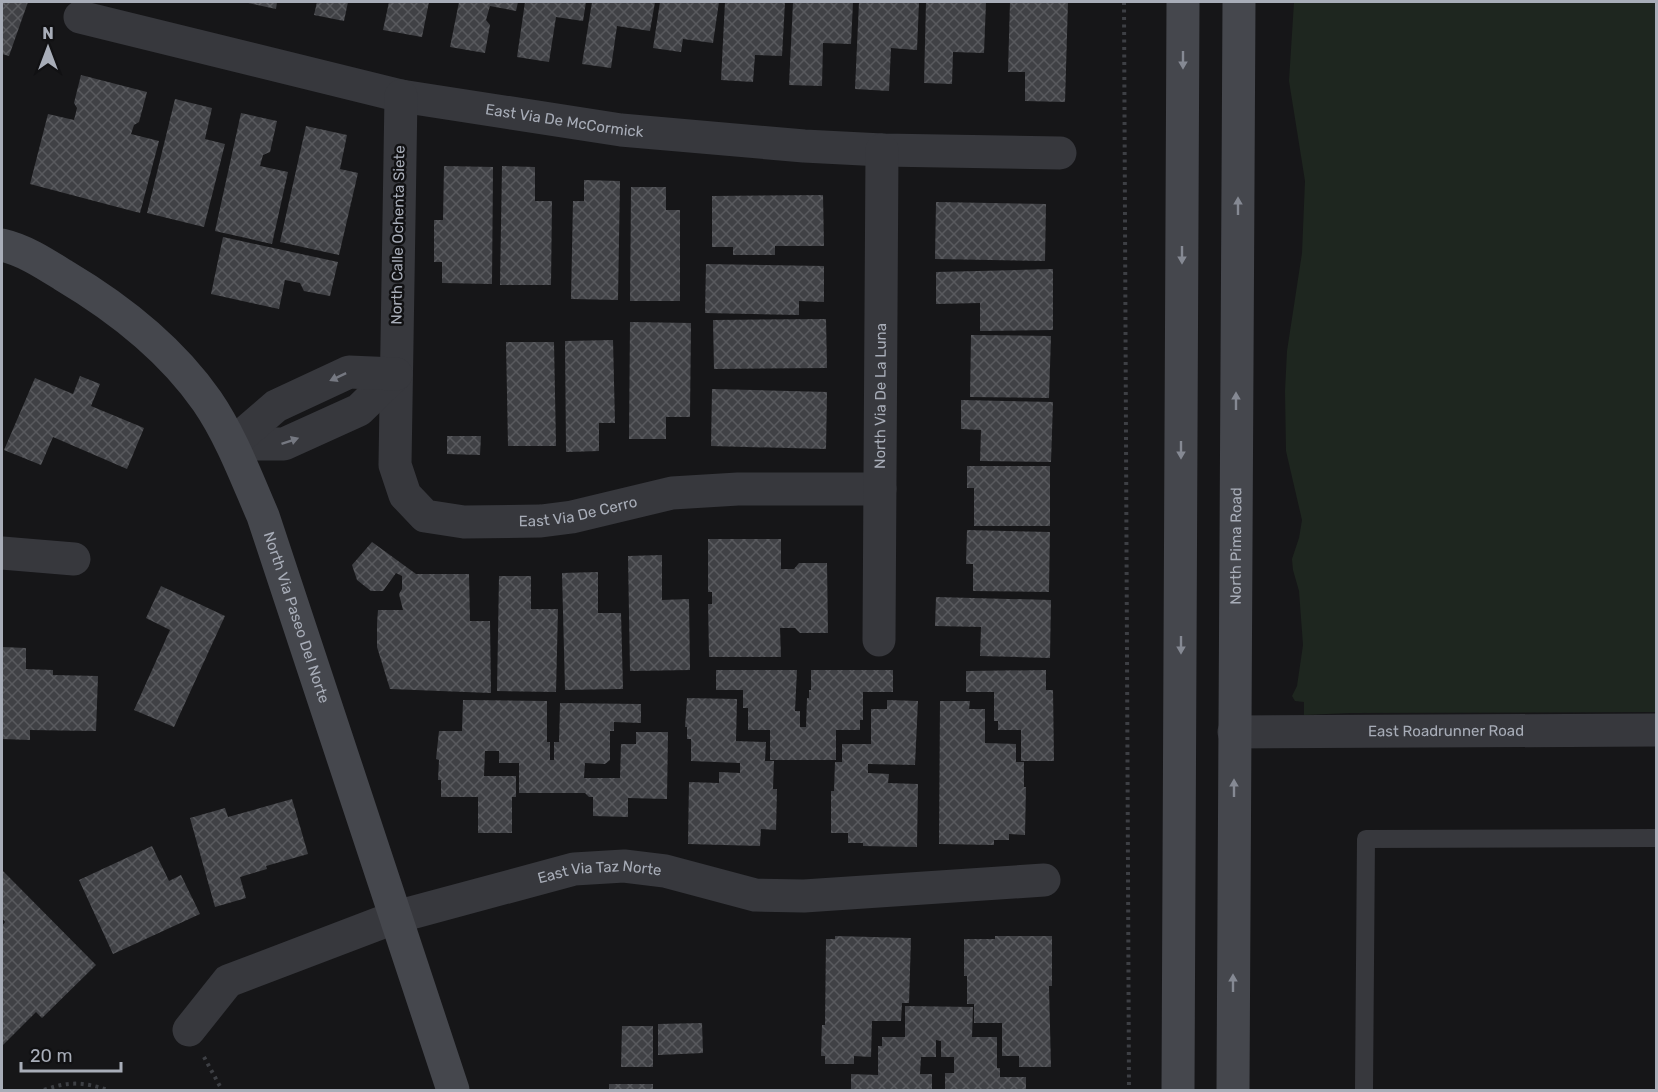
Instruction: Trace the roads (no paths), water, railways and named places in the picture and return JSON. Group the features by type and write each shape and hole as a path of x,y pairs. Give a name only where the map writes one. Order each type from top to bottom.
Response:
{"main road":[{"path":"1178,1090 1183,2"},
{"name":"North Pima Road","path":"1233,1090 1239,2"},
{"name":"North Via Paseo Del Norte","path":"2,245 16,248 87,289 156,343 183,371 207,402 232,444 263,516 453,1090"}],"street":[{"name":"East Via De McCormick","path":"80,17 401,96 621,130 804,146 882,150 1060,153"},
{"name":"North Calle Ochenta Siete","path":"396,374 401,96"},
{"name":"North Via De La Luna","path":"879,639 882,150"},
{"path":"232,444 284,444 359,410 396,374"},
{"name":"East Via De Cerro","path":"396,374 395,465 405,495 425,516 464,522 542,521 572,517 672,493 738,489 880,489"},
{"path":"2,553 74,559"},
{"name":"East Roadrunner Road","path":"1234,732 1656,730"},
{"name":"East Via Taz Norte","path":"189,1030 228,981 396,917 574,869 624,866 665,871 755,895 784,896 1044,880"}],"lane":[{"path":"1364,1090 1366,839 1656,838"}]}
